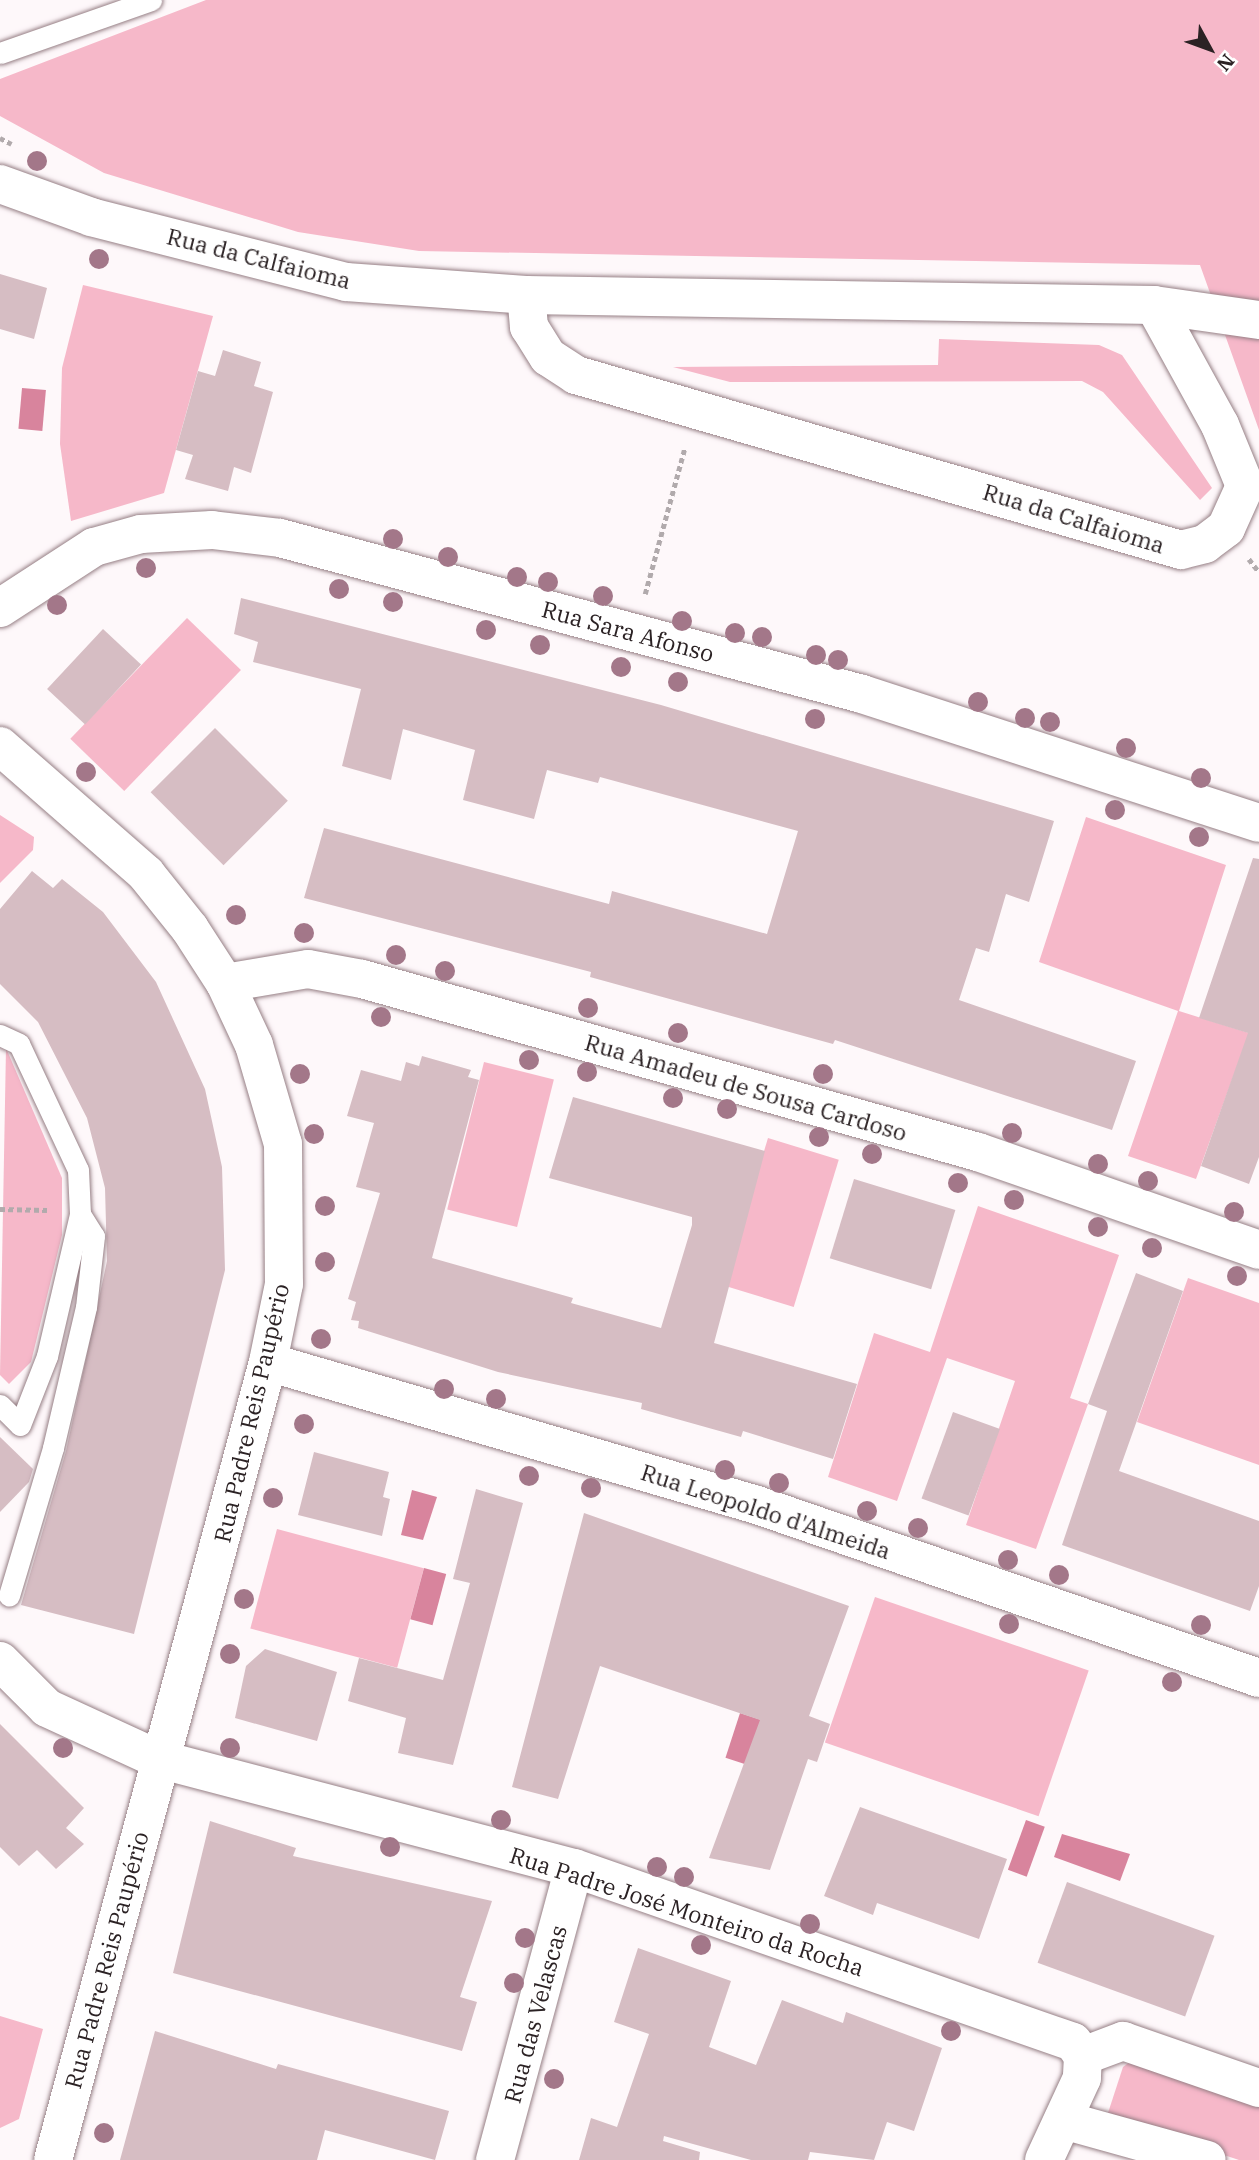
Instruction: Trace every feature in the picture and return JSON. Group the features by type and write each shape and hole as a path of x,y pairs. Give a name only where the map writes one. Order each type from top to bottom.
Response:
{"street":[{"name":"Rua da Calfaioma","path":"0,184 92,217 346,282 526,295 1154,305 1220,425 1245,486 1226,528 1205,544 1181,550 576,375 548,357 529,327 526,295"},
{"path":"1154,305 1259,320"},
{"name":"Rua Sara Afonso","path":"0,608 94,547 141,534 212,530 280,538 862,694 1259,823"},
{"name":"Rua Padre Reis Paupério","path":"0,746 146,874 225,983 254,1045 283,1144 284,1284 268,1362 183,1685 158,1759 53,2160"},
{"name":"Rua Amadeu de Sousa Cardoso","path":"225,983 308,969 362,979 978,1152 1259,1250"},
{"name":"Rua Leopoldo d'Almeida","path":"268,1362 757,1504 1259,1678"},
{"name":"Rua Padre José Monteiro da Rocha","path":"0,1661 47,1708 158,1759 574,1868 1073,2042 1083,2056"},
{"name":"Rua das Velascas","path":"495,2160 574,1868"},
{"path":"1044,2160 1082,2078 1083,2056 1123,2041 1259,2088"},
{"path":"1063,2120 1207,2160"}],"lane":[{"path":"0,53 151,0"},
{"path":"0,1035 19,1044 78,1170 80,1214 47,1356 20,1425 0,1405"},
{"path":"9,1595 53,1448 92,1271 94,1236 80,1214"},
{"path":"0,1558 24,1545"}],"path":[{"path":"644,598 688,436"},
{"path":"0,1209 40,1208 62,1219 80,1214"}],"shaded area":[{"path":"206,0 1259,0 1259,430 1200,265 419,251 298,232 104,173 0,116 0,79"},
{"path":"83,285 213,316 164,493 71,521 60,444 62,368"},
{"path":"939,339 1099,345 1122,355 1212,488 1200,500 1103,392 1082,381 730,382 673,367 938,365"},
{"path":"22,388 46,390 42,431 18,429"},
{"path":"187,618 241,670 124,791 70,739"},
{"path":"0,815 34,837 33,850 0,883"},
{"path":"1086,817 1226,865 1179,1011 1249,1033 1196,1179 1128,1156 1178,1011 1039,962"},
{"path":"6,1048 62,1178 62,1235 31,1362 9,1384 0,1375"},
{"path":"484,1062 554,1079 517,1227 447,1209"},
{"path":"768,1138 839,1160 794,1307 723,1285"},
{"path":"978,1206 1119,1255 1070,1398 1088,1404 1036,1549 966,1525 1015,1381 947,1358 897,1501 828,1477 874,1333 930,1352"},
{"path":"1188,1278 1259,1303 1259,1465 1137,1422"},
{"path":"412,1490 437,1497 423,1540 401,1535"},
{"path":"277,1529 424,1568 397,1668 250,1628"},
{"path":"424,1568 446,1574 432,1625 410,1619"},
{"path":"875,1597 1089,1671 1039,1816 825,1743"},
{"path":"740,1713 764,1721 749,1765 725,1758"},
{"path":"1026,1820 1045,1827 1027,1877 1008,1870"},
{"path":"1062,1834 1130,1854 1120,1881 1054,1857"},
{"path":"0,2016 43,2029 19,2119 0,2128"},
{"path":"1135,2058 1259,2098 1259,2160 1239,2160 1107,2116 1123,2067"}],"building":[{"path":"0,274 47,288 34,339 0,329"},
{"path":"223,350 261,362 254,386 273,392 251,473 234,467 228,491 185,479 193,455 176,450 198,371 215,376"},
{"path":"241,598 661,705 1054,821 1029,902 1006,894 989,952 976,948 959,1000 1136,1061 1112,1130 835,1040 833,1044 590,977 591,972 304,898 324,828 609,904 612,891 767,934 798,831 600,777 598,783 547,770 534,819 463,800 475,750 403,729 391,780 342,766 361,689 253,662 258,642 234,634"},
{"path":"103,629 141,664 85,724 47,689"},
{"path":"215,728 288,801 223,865 151,792"},
{"path":"1253,858 1259,859 1259,1157 1249,1184 1201,1166 1248,1033 1199,1018"},
{"path":"32,871 53,888 62,879 103,912 156,982 205,1089 222,1167 225,1270 134,1634 21,1605 66,1451 107,1261 105,1188 87,1118 38,1022 0,984 0,909"},
{"path":"422,1056 471,1070 468,1077 479,1080 432,1258 573,1298 571,1303 661,1328 692,1225 692,1217 549,1178 573,1097 765,1151 714,1343 857,1384 833,1459 743,1431 741,1437 641,1409 642,1403 498,1372 358,1328 359,1321 351,1320 356,1302 348,1299 380,1193 356,1187 374,1123 347,1116 361,1070 401,1081 406,1062 419,1066"},
{"path":"854,1179 955,1210 931,1289 830,1258"},
{"path":"1136,1273 1183,1291 1119,1471 1259,1521 1259,1586 1250,1611 1062,1545 1107,1411 1088,1404"},
{"path":"953,1412 1000,1429 969,1516 922,1498"},
{"path":"0,1437 33,1469 29,1482 0,1512"},
{"path":"314,1452 389,1472 383,1497 390,1499 382,1536 298,1515"},
{"path":"476,1489 523,1503 453,1765 398,1753 406,1718 348,1701 359,1658 443,1680 470,1583 453,1579"},
{"path":"584,1513 849,1606 809,1716 830,1724 817,1762 808,1759 770,1870 709,1858 760,1720 600,1666 558,1799 512,1787"},
{"path":"265,1649 337,1672 317,1741 235,1718 246,1666"},
{"path":"0,1724 84,1808 66,1828 84,1844 56,1869 37,1850 19,1866 0,1847"},
{"path":"860,1807 1007,1859 979,1939 877,1903 873,1915 824,1896"},
{"path":"210,1821 296,1848 293,1856 492,1901 460,1997 477,2002 462,2051 173,1973"},
{"path":"1067,1882 1215,1936 1185,2017 1038,1963"},
{"path":"638,1948 731,1981 709,2047 756,2065 782,2000 843,2023 846,2012 942,2048 914,2131 887,2122 874,2160 810,2152 808,2160 751,2160 664,2136 663,2141 700,2152 699,2160 579,2160 591,2118 617,2127 649,2034 614,2022"},
{"path":"155,2031 276,2069 278,2064 449,2111 435,2160 325,2130 317,2160 120,2160"}]}
